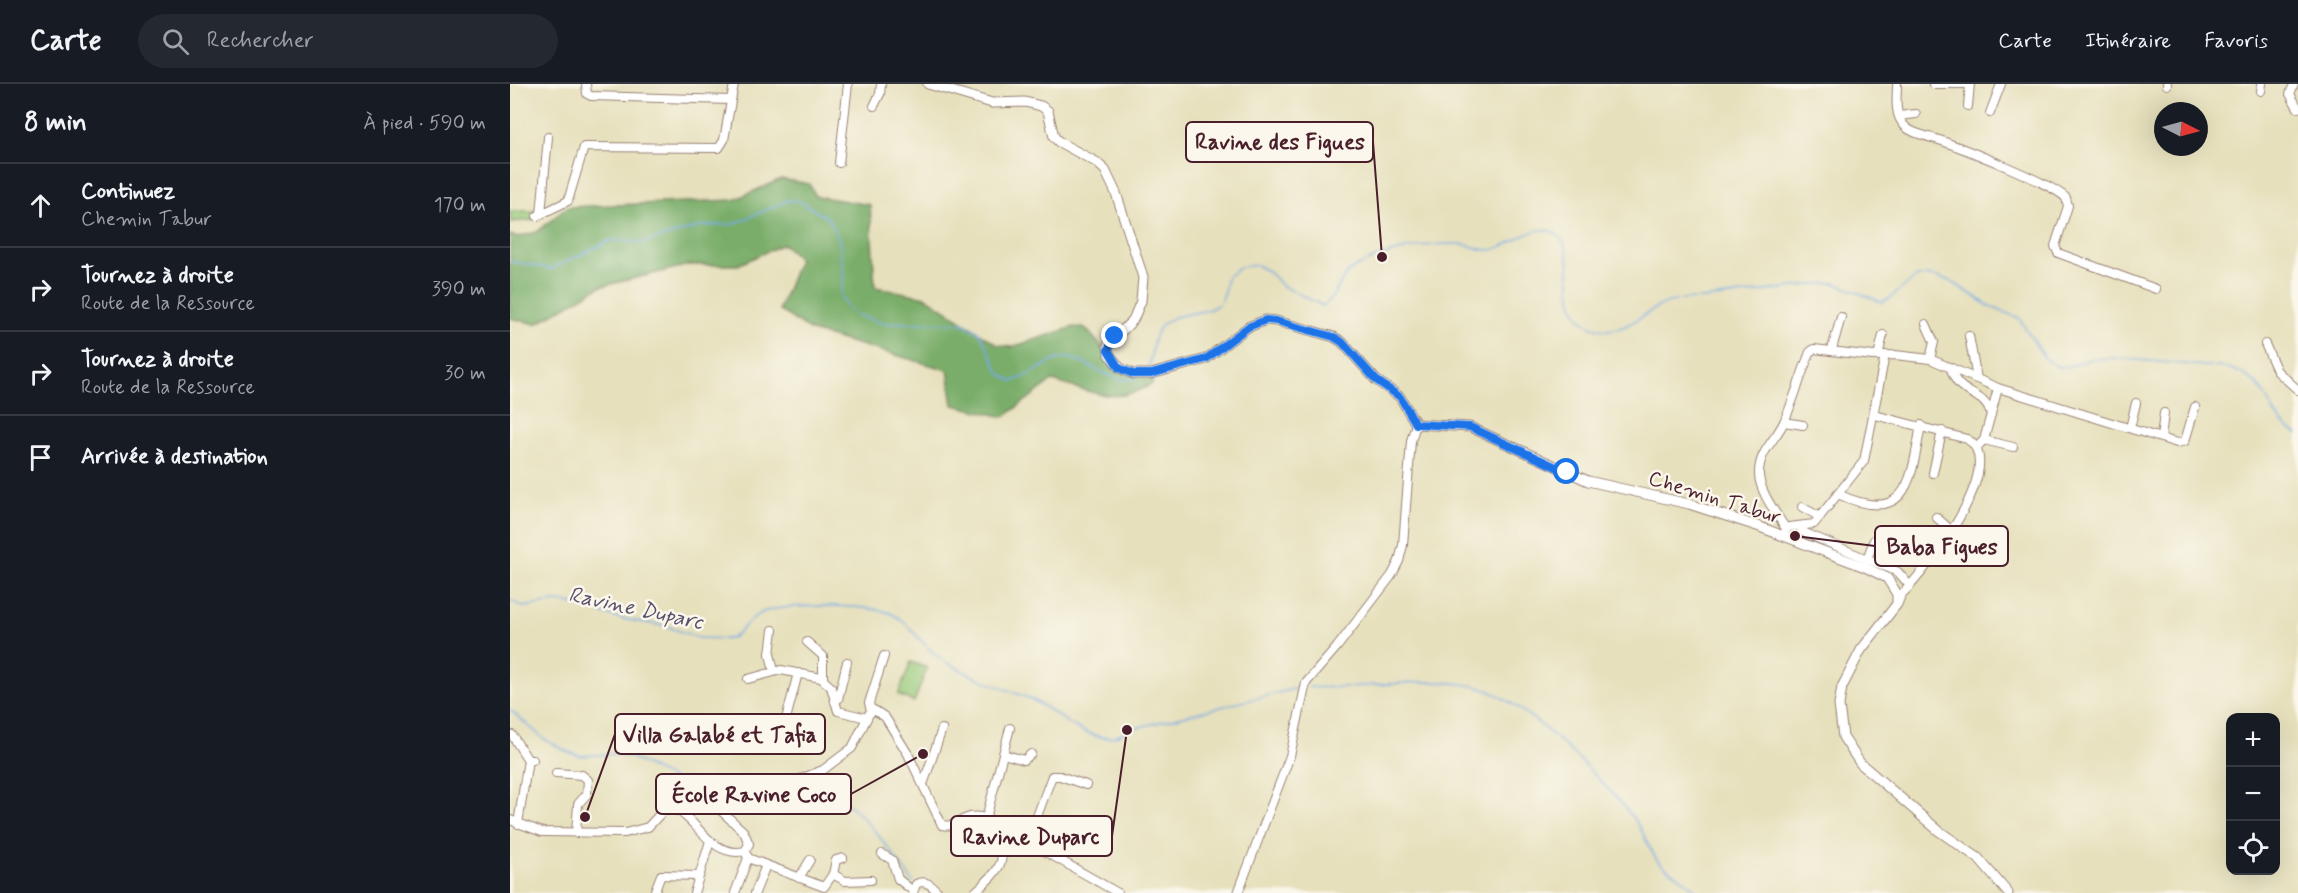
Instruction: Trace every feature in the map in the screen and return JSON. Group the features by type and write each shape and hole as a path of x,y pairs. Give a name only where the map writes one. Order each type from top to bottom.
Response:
{"street":[{"path":"586,84 587,94 591,96 730,100"},
{"path":"548,137 539,215 568,201 584,147 719,148 724,140 734,84"},
{"path":"839,163 848,84"},
{"path":"874,106 880,94 881,84"},
{"path":"928,84 992,103 1025,102 1041,105 1048,111 1054,136 1059,142 1096,162 1105,170 1116,193 1143,277 1141,300 1133,320 1111,340 1108,350 1114,363 1133,374 1151,374 1206,359 1248,327 1266,320 1276,321 1334,337 1342,342 1376,380 1400,397 1416,424 1410,441 1403,545 1399,561 1365,612 1306,683 1290,756 1238,893"},
{"path":"1897,84 1899,116 1908,129 1947,142 2062,194 2068,206 2055,246 2058,253 2156,289"},
{"path":"1933,84 1970,84 1968,106"},
{"path":"1990,113 2001,84"},
{"path":"2294,84 2290,94 2298,108"},
{"path":"1899,116 1916,114"},
{"path":"1832,349 1841,317"},
{"path":"1926,324 1934,342 1930,359"},
{"path":"1883,335 1882,356 1875,415 1864,460 1814,524 1785,533 1759,477 1766,447 1784,422 1810,352 1819,348 1882,356 1930,359 1998,388 2180,444 2185,441 2195,407"},
{"path":"1969,336 1977,379"},
{"path":"2265,344 2277,371 2298,390"},
{"path":"1951,368 1953,380 1960,388 1982,398 1991,414"},
{"path":"1977,447 1984,440 1998,388"},
{"path":"2130,428 2136,403"},
{"path":"2162,438 2164,413"},
{"path":"1875,415 1921,425 1967,439 1977,447 1980,456 1974,486 1964,513 1908,584 1897,604 1861,650 1842,687 1839,713 1844,737 1860,763 1939,831 1978,858 2008,893"},
{"path":"1784,422 1803,425"},
{"name":"Chemin Tabur","path":"1416,424 1470,427 1588,481 1689,504 1785,533 1878,573 1895,589"},
{"path":"1838,494 1871,506 1882,505 1899,495 1911,477 1921,425"},
{"path":"1933,473 1942,431"},
{"path":"1984,440 2013,447"},
{"path":"1802,507 1820,517"},
{"path":"1936,517 1952,531"},
{"path":"1800,528 1803,532 1898,572 1908,584"},
{"path":"1919,538 1938,547"},
{"path":"1867,559 1874,540"},
{"path":"1897,604 1895,589 1908,584"},
{"path":"773,630 770,654 774,671"},
{"path":"807,642 823,656 823,679"},
{"path":"735,893 749,844 747,835 721,813 716,802 720,792 729,788 770,791 806,779 852,748 869,714 869,703 884,656"},
{"path":"835,702 838,699 847,662"},
{"path":"747,679 774,671 798,673 823,679 831,687 841,713 869,714 878,710 885,717 924,782 942,825 951,826 971,815 988,819 1118,893"},
{"path":"786,719 798,673"},
{"path":"974,893 996,873 1003,860 1002,850 988,819 1010,728"},
{"path":"924,782 942,729"},
{"path":"512,735 531,760 514,822 542,832 633,832 648,827 662,812 674,809 686,815 696,830 710,841 824,887 833,874 836,860 843,858"},
{"path":"1003,754 1024,760 1031,754"},
{"path":"556,773 582,775 588,780 588,794 578,804 576,833"},
{"path":"1027,843 1052,776 1060,776 1086,785"},
{"path":"694,893 710,841"},
{"path":"882,854 892,860 898,879 913,892 916,884 921,882 932,885 939,893"},
{"path":"799,878 810,860"},
{"path":"755,893 766,865"},
{"path":"833,874 845,881 871,880"},
{"path":"654,893 661,875 698,876"}],"green space":[{"path":"781,179 809,184 816,196 870,205 875,287 926,297 998,345 1012,347 1074,327 1085,328 1102,347 1115,369 1151,379 1153,383 1140,390 1115,396 1103,395 1052,381 1004,417 953,405 948,370 811,331 779,310 799,259 783,244 738,265 689,265 599,287 536,324 510,318 510,235 517,237 537,232 567,207 734,200"},
{"path":"510,211 535,211 533,220 511,222"},
{"path":"911,662 927,668 914,702 898,695"}],"waterway":[{"path":"510,261 551,269 611,240 642,243 702,226 734,224 789,200 799,201 829,219 839,238 844,274 841,296 847,307 856,315 882,323 962,323 980,333 1000,374 1012,381 1058,359 1065,358 1073,359 1112,377 1129,380 1136,378"},
{"path":"1147,370 1159,328 1178,316 1205,311 1218,304 1222,299 1228,276 1241,267 1256,265 1268,271 1281,285 1323,306 1349,272 1379,257 1405,249 1447,244 1464,244 1491,250 1527,234 1545,230 1553,232 1561,239 1566,250 1572,302 1577,314 1586,323 1600,329 1618,329 1626,326 1671,301 1706,299 1815,284 1835,283 1881,302 1889,299 1915,278 1927,275 1949,280 1991,307 2019,318 2046,360 2058,367 2067,367 2091,359 2117,358 2228,368 2255,382 2278,418 2298,434"},
{"name":"Ravine Duparc","path":"510,600 523,607 555,602 568,603 622,619 666,626 699,638 729,639 757,615 772,610 827,606 882,611 899,618 929,649 953,666 1036,701 1091,735 1106,737 1302,687"},
{"name":"Ravine Duparc","path":"1309,687 1330,688 1432,682 1474,686 1493,693 1538,723 1585,765 1636,822 1659,862 1698,893"},
{"path":"510,710 544,739 568,752 580,756 615,754 630,757 675,780 717,793"},
{"path":"722,794 757,809 771,812 785,811 829,798 845,803 867,822 913,882"}],"place":[{"name":"Ravine des Figues","path":"1382,257"},
{"name":"Baba Figues","path":"1795,536"},
{"name":"Ravine Duparc","path":"1127,730"},
{"name":"École Ravine Coco","path":"923,754"},
{"name":"Villa Galabé et Tafia","path":"585,817"}],"route":[{"path":"1115,336 1108,345 1109,354 1119,368 1133,374 1151,374 1206,359 1223,349 1248,327 1266,320 1334,337 1349,348 1376,380 1400,397 1416,424 1470,427 1567,472"}]}
